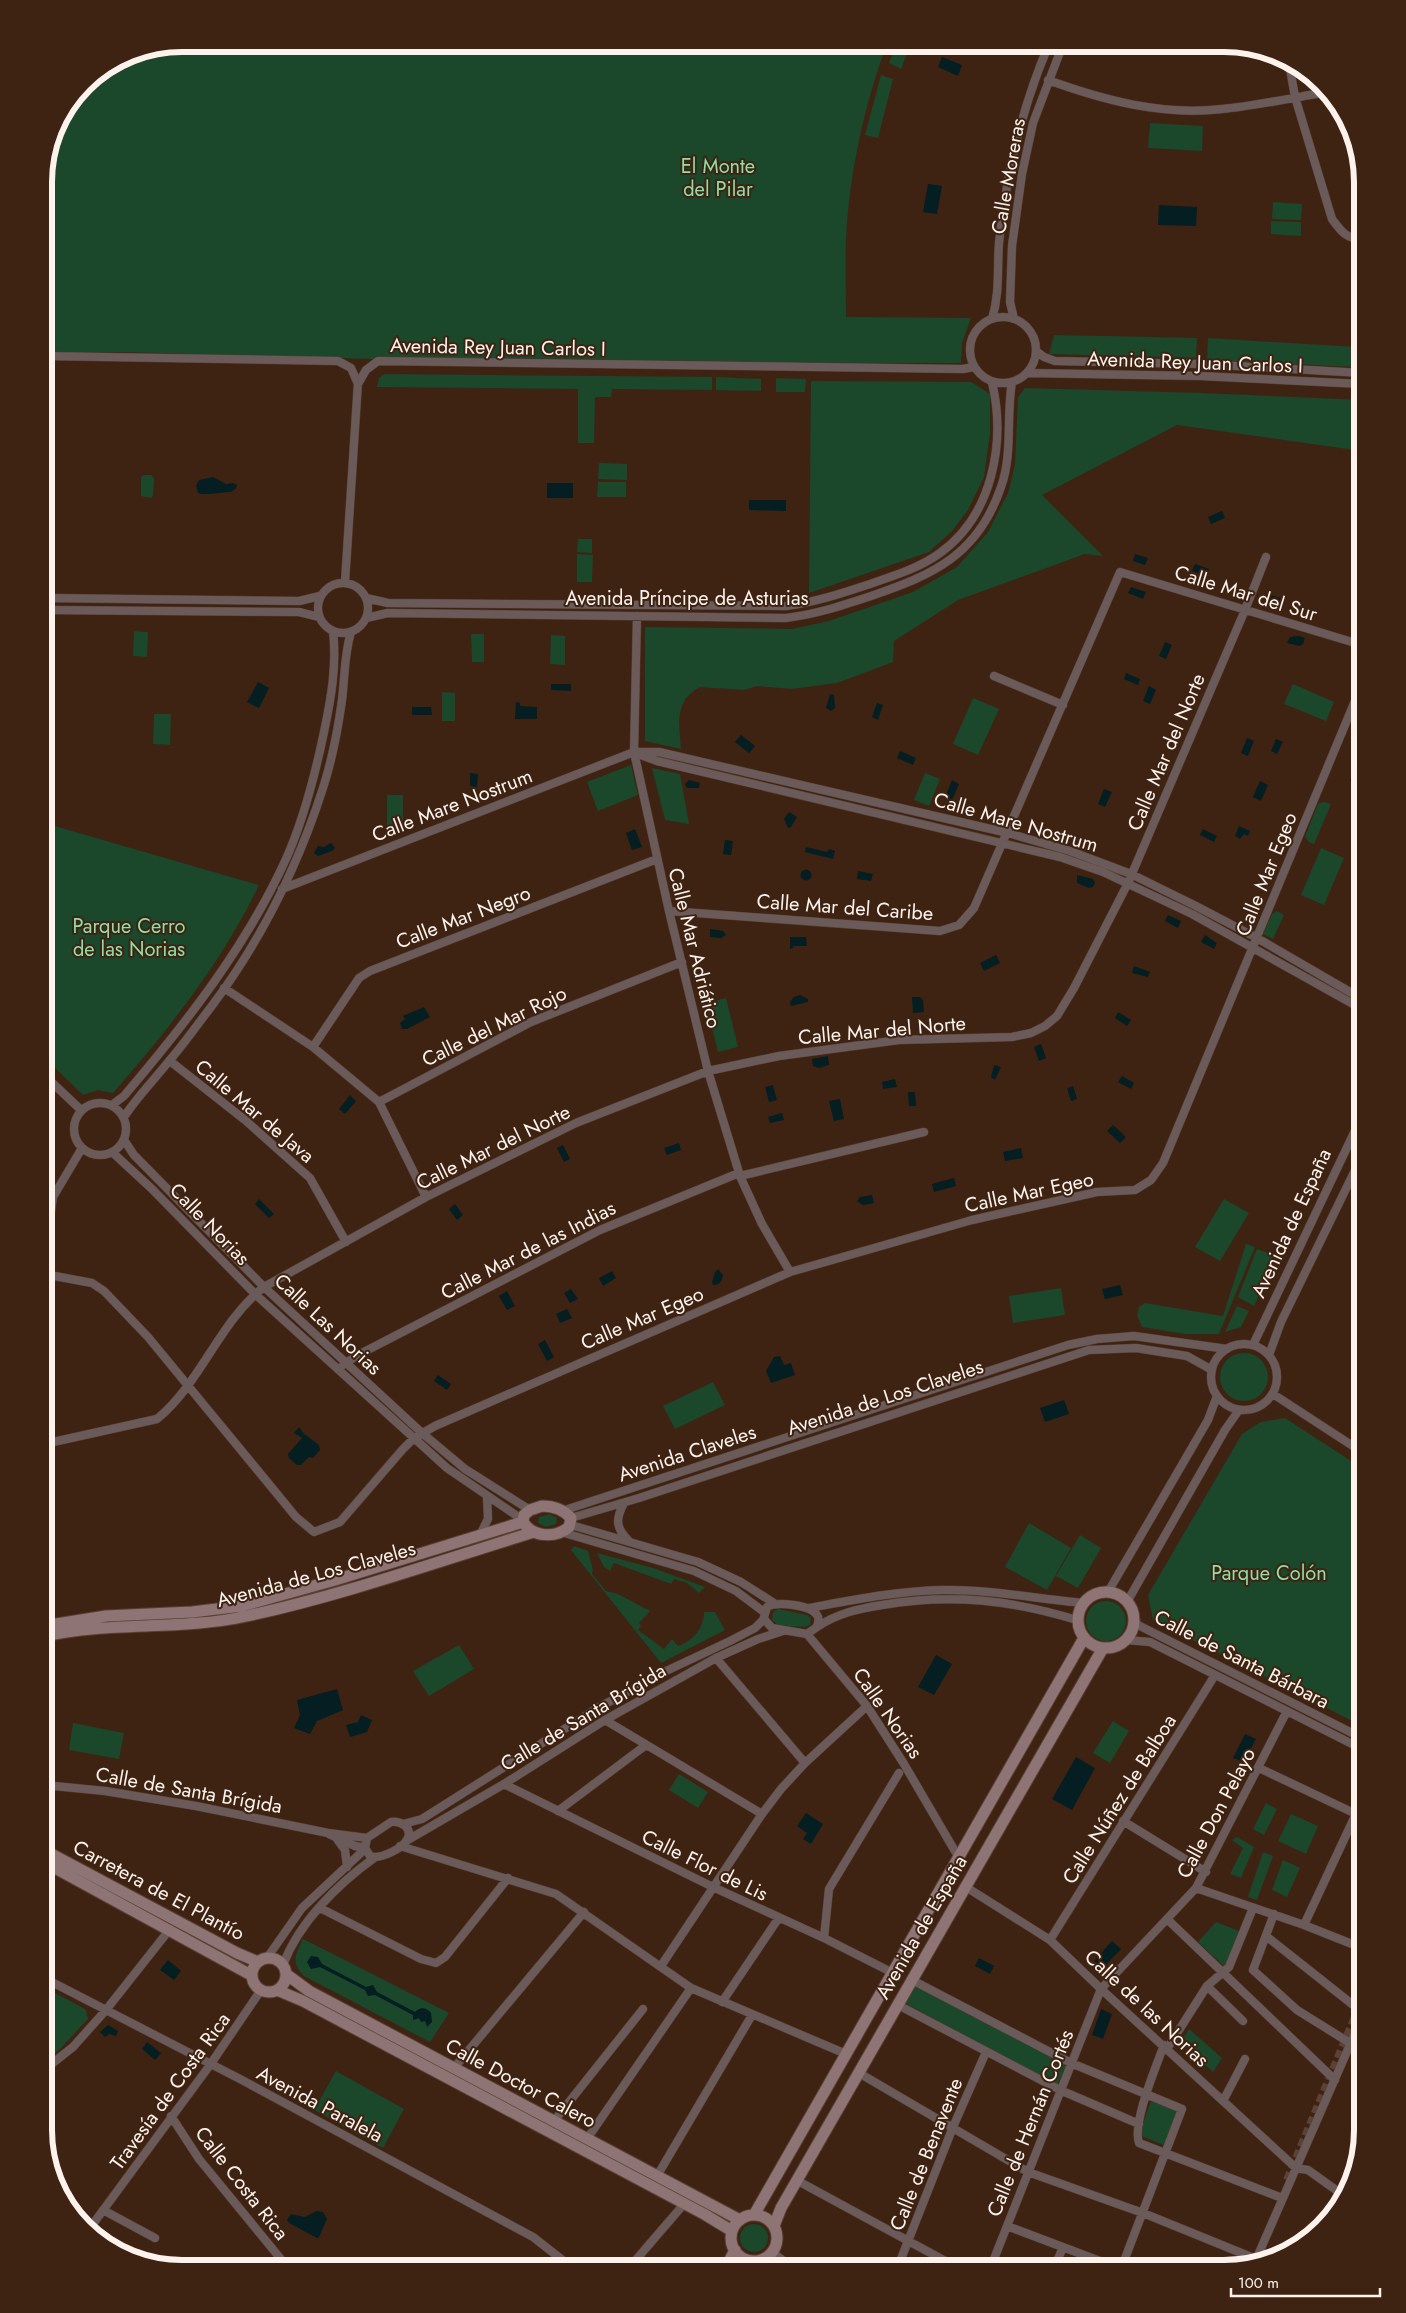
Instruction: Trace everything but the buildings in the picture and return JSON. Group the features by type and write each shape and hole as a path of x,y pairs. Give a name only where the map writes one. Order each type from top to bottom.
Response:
{"street":[{"name":"Calle Moreras","path":"992,319 998,300 999,244 1009,173 1028,101 1046,53"},
{"name":"Calle Moreras","path":"1014,319 1010,302 1012,246 1022,174 1033,123 1059,53"},
{"path":"1290,71 1295,97 1332,219 1342,233 1354,238"},
{"path":"1048,80 1109,100 1140,107 1178,110 1220,110 1318,94"},
{"path":"999,317 1014,319 1030,331 1035,340 1035,359 1027,373 1012,382 992,382 974,367 970,358 972,338 980,327 992,319 999,317"},
{"name":"Avenida Rey Juan Carlos I","path":"1036,351 1044,357 1055,361 1201,364 1354,373"},
{"path":"53,356 338,361 351,368 358,383 345,582"},
{"name":"Avenida Rey Juan Carlos I","path":"358,383 366,370 378,361 963,369 974,367"},
{"name":"Avenida Rey Juan Carlos I","path":"1027,373 1200,376 1354,384"},
{"name":"Avenida Príncipe de Asturias","path":"366,598 388,603 786,606 813,603 907,571 940,553 953,542 977,512 990,484 995,456 997,402 992,382"},
{"name":"Avenida Príncipe de Asturias","path":"366,618 388,613 786,618 816,614 912,582 948,562 974,537 988,517 1002,487 1007,459 1009,402 1012,382"},
{"name":"Calle Mar del Norte","path":"52,1442 157,1419 169,1409 188,1385 245,1304 264,1287 426,1197 576,1123 708,1071 779,1056 899,1040 1012,1037 1031,1033 1046,1026 1057,1016 1074,988 1128,883 1266,557"},
{"name":"Calle Mar del Sur","path":"1120,572 1354,643"},
{"name":"Calle Mar del Caribe","path":"669,911 940,931 959,925 974,908 1004,843 1120,572"},
{"path":"53,598 299,601 320,596 330,586 345,582 358,587 366,598 368,608 363,624 351,632 338,633 332,631 322,623 319,617 317,610 320,596"},
{"path":"53,610 299,612 319,617"},
{"name":"Calle Mar Adriático","path":"637,616 634,752 669,911 708,1071 740,1174 762,1224 790,1272"},
{"path":"112,1105 124,1096 203,998 242,939 287,857 313,783 331,698 335,651 332,631"},
{"path":"124,1117 133,1103 170,1061 224,988 251,946 296,861 323,788 334,747 342,700 345,652 351,632"},
{"path":"994,676 1063,705"},
{"name":"Calle Mar Egeo","path":"188,1385 296,1517 314,1532 340,1522 414,1438 422,1433 790,1272 972,1220 1097,1192 1134,1190 1151,1180 1163,1163 1354,703"},
{"name":"Calle Mare Nostrum","path":"634,752 657,761 1060,857 1128,883 1192,914 1354,1001"},
{"name":"Calle Mare Nostrum","path":"282,889 634,752 659,752 1008,833 1070,850 1132,874 1257,938 1354,1000"},
{"name":"Calle Mar Negro","path":"313,1047 359,978 370,971 657,859"},
{"name":"Calle del Mar Rojo","path":"379,1102 531,1022 682,962"},
{"path":"224,988 313,1047 379,1102 426,1197"},
{"name":"Calle Mar de Java","path":"170,1061 245,1120 310,1178 346,1242"},
{"path":"53,1083 81,1110"},
{"path":"96,1102 112,1105 124,1117 126,1125 124,1140 112,1152 96,1155 82,1148 74,1134 74,1125 81,1110 96,1102"},
{"name":"Calle Mar de las Indias","path":"338,1369 346,1362 600,1230 740,1174 924,1132"},
{"name":"Avenida de España","path":"1252,1345 1354,1133"},
{"name":"Calle Las Norias","path":"124,1140 134,1155 264,1287 422,1433 465,1469 530,1510"},
{"path":"52,1201 82,1148"},
{"name":"Calle Norias","path":"112,1152 152,1189 255,1294 447,1468 523,1521"},
{"name":"Avenida de España","path":"1269,1356 1281,1322 1354,1172"},
{"path":"52,1276 92,1283 104,1291 148,1337 188,1385"},
{"name":"Avenida Claveles","path":"568,1518 1068,1345 1097,1339 1134,1336 1227,1349"},
{"path":"1244,1344 1252,1345 1262,1349 1275,1364 1277,1374 1273,1394 1261,1406 1253,1409 1239,1410 1223,1403 1217,1396 1211,1379 1212,1370 1215,1362 1227,1349 1244,1344"},
{"name":"Avenida de Los Claveles","path":"568,1518 624,1503 1089,1350 1136,1348 1188,1356 1212,1370"},
{"path":"1273,1394 1354,1447"},
{"path":"1108,1592 1208,1420 1217,1396"},
{"path":"1127,1602 1225,1430 1239,1410"},
{"path":"479,1537 488,1519 487,1496"},
{"path":"624,1503 618,1515 617,1523 620,1531 629,1541"},
{"path":"1077,1620 1046,1610 998,1601 942,1599 900,1602 847,1611 830,1618 807,1634 783,1631 772,1628 764,1616 736,1591 694,1571 561,1532 551,1535 534,1532 523,1521 524,1515 530,1510 542,1506 551,1506 568,1518 629,1541 698,1562 742,1582 774,1603 809,1608 899,1593 942,1590 999,1592 1048,1600 1083,1603"},
{"path":"561,1532 568,1518"},
{"name":"Avenida de Los Claveles","path":"52,1625 106,1616 192,1612 242,1606 479,1537 523,1521"},
{"name":"Avenida de Los Claveles","path":"52,1635 107,1627 195,1623 246,1616 336,1592 534,1532"},
{"path":"1108,1592 1122,1597 1127,1602 1134,1622 1126,1640 1112,1648 1103,1648 1089,1643 1084,1638 1077,1620 1083,1603 1090,1596 1108,1592"},
{"name":"Calle de Santa Brígida","path":"52,1786 105,1791 196,1806 328,1833 367,1838 392,1822 403,1824 422,1819 596,1709 664,1672 754,1628 764,1616 768,1606 774,1603"},
{"path":"809,1608 817,1613 819,1619 817,1626"},
{"name":"Calle de Santa Bárbara","path":"1134,1622 1354,1734"},
{"name":"Calle de Santa Brígida","path":"284,1970 290,1946 320,1908 374,1858 382,1857 504,1784 604,1720 716,1658 758,1639 783,1631"},
{"name":"Calle Norias","path":"807,1634 867,1706 904,1764 959,1858"},
{"name":"Avenida de España","path":"754,2215 1084,1638"},
{"name":"Calle de Santa Bárbara","path":"1126,1640 1150,1642 1354,1744"},
{"name":"Avenida de España","path":"774,2226 781,2208 1103,1648"},
{"path":"716,1658 805,1763"},
{"name":"Calle Núñez de Balboa","path":"1050,1940 1215,1675"},
{"path":"661,1966 762,1814 805,1763 867,1706"},
{"name":"Calle Don Pelayo","path":"1101,1989 1196,1888 1206,1872 1287,1712"},
{"path":"604,1720 762,1814"},
{"path":"558,1811 646,1745"},
{"path":"1259,1768 1354,1813"},
{"path":"824,1938 829,1890 899,1773"},
{"name":"Calle Flor de Lis","path":"504,1784 893,1973"},
{"path":"1304,1925 1354,1818"},
{"path":"1123,1821 1206,1872"},
{"path":"403,1824 408,1830 403,1844 556,1894 691,1988 846,2054"},
{"name":"Calle de Santa Brígida","path":"328,1833 337,1839 365,1849"},
{"path":"263,1960 278,1961 284,1970 284,1983 272,1992 261,1990 254,1984 252,1975 263,1960 302,1908 365,1849 367,1838"},
{"path":"337,1839 345,1850 347,1866"},
{"path":"365,1849 374,1858"},
{"name":"Carretera de El Plantío","path":"52,1854 237,1953 263,1960"},
{"name":"Carretera de El Plantío","path":"52,1866 252,1975"},
{"path":"320,1908 421,1959 436,1963 445,1957 508,1878"},
{"name":"Calle de las Norias","path":"966,1887 1050,1940 1296,2168 1308,2170 1338,2192"},
{"path":"1196,1888 1354,1944"},
{"path":"1253,1908 1229,1967 1207,1986 1166,2047 1146,2094 1136,2135 1139,2143 1282,2198"},
{"path":"454,2068 584,1912"},
{"path":"1274,1914 1253,1970 1297,2010 1351,2042 1354,2041"},
{"path":"722,2002 778,1918"},
{"path":"1167,1919 1335,2080"},
{"path":"52,2064 74,2047 170,1930"},
{"path":"1266,1936 1354,2006"},
{"name":"Calle Doctor Calero","path":"284,1970 309,1991 740,2220"},
{"path":"912,1980 1071,2063 1182,2109 1125,2260"},
{"name":"Avenida Paralela","path":"52,1982 240,2079 533,2237 562,2260"},
{"path":"1207,1986 1243,2021"},
{"path":"587,2139 691,1988"},
{"name":"Calle de Hernán Cortés","path":"994,2260 1101,1989"},
{"name":"Travesía de Costa Rica","path":"93,2224 210,2065 261,1990"},
{"name":"Calle Doctor Calero","path":"277,1990 303,2002 732,2231"},
{"path":"898,2005 1060,2090 1140,2124"},
{"path":"554,2121 643,2009"},
{"path":"657,2176 752,2015"},
{"path":"1260,2255 1282,2198 1354,2035"},
{"name":"Calle de Benavente","path":"901,2260 953,2127 986,2052"},
{"path":"1223,2101 1245,2059"},
{"path":"859,2073 1028,2172 1143,2214 1251,2257"},
{"name":"Calle Costa Rica","path":"171,2116 199,2158 282,2260"},
{"path":"798,2181 943,2260"},
{"path":"636,2260 684,2204"},
{"path":"104,2210 155,2238"},
{"path":"744,2260 735,2250 732,2241 732,2231 740,2220 754,2215 762,2216 774,2226 776,2242 772,2252 759,2260"},
{"path":"1007,2226 1097,2260"},
{"path":"1058,2260 1063,2247"},
{"path":"730,2260 735,2250"},
{"path":"772,2252 782,2260"}],"green space":[{"name":"El Monte del Pilar","path":"183,52 884,53 871,91 850,191 846,241 846,317 971,318 962,343 961,363 503,358 373,359 121,352 53,353 53,174 55,157 62,133 74,110 103,79 141,59"},
{"path":"893,53 908,53 901,69 889,63"},
{"path":"881,75 893,79 878,138 865,135"},
{"path":"1150,123 1203,126 1202,151 1148,148"},
{"path":"1273,202 1302,204 1301,220 1272,219"},
{"path":"1271,221 1301,222 1301,236 1271,234"},
{"path":"1054,335 1197,338 1196,358 1049,354"},
{"path":"1208,338 1354,347 1354,367 1207,360"},
{"path":"385,374 712,377 712,390 612,389 611,397 595,397 594,443 578,443 578,389 377,387 379,378"},
{"path":"716,377 761,379 761,391 716,390"},
{"path":"776,378 806,379 805,392 776,392"},
{"path":"811,381 971,382 990,394 990,433 984,477 968,510 952,531 929,552 809,593"},
{"path":"1025,388 1354,400 1354,450 1177,425 1042,495 1103,556 1085,554 958,600 894,641 893,662 837,683 791,689 757,686 744,690 700,687 686,699 682,706 679,722 681,749 645,741 645,627 792,629 829,621 913,592 957,567 988,532 1008,493 1015,465 1018,397"},
{"path":"599,463 627,464 627,480 598,479"},
{"path":"143,475 151,475 154,478 153,496 151,498 141,496 141,478"},
{"path":"598,482 626,482 626,497 597,497"},
{"path":"578,539 592,539 592,553 577,552"},
{"path":"577,554 593,555 592,582 577,582"},
{"path":"134,631 148,632 147,657 133,656"},
{"path":"471,634 484,634 484,662 472,662"},
{"path":"551,635 565,636 565,665 550,664"},
{"path":"1293,684 1334,702 1326,721 1284,704"},
{"path":"442,692 455,693 455,721 442,721"},
{"path":"973,698 999,709 978,755 953,744"},
{"path":"154,714 171,714 170,745 153,744"},
{"path":"631,765 638,795 598,811 587,782"},
{"path":"652,768 680,774 689,824 665,820"},
{"path":"925,773 940,779 929,806 914,800"},
{"path":"387,795 403,795 403,826 387,826"},
{"path":"1324,802 1331,804 1314,844 1305,837 1318,804"},
{"name":"Parque Cerro de las Norias","path":"53,825 259,885 228,941 193,994 113,1093 98,1090 83,1095 53,1065"},
{"path":"1321,848 1344,858 1324,905 1301,895"},
{"path":"1277,911 1284,915 1273,939 1263,934 1272,914"},
{"path":"726,998 738,1047 718,1052 706,1003"},
{"path":"1224,1199 1249,1213 1220,1261 1195,1247"},
{"path":"1246,1244 1255,1247 1219,1334 1185,1334 1142,1327 1137,1315 1139,1307 1145,1303 1223,1316"},
{"path":"1257,1249 1277,1256 1254,1306 1238,1297"},
{"path":"1061,1288 1065,1315 1013,1323 1009,1296"},
{"path":"1237,1306 1249,1311 1241,1327 1225,1332"},
{"path":"1239,1353 1249,1353 1261,1360 1268,1372 1268,1382 1261,1394 1249,1401 1239,1401 1231,1397 1224,1390 1220,1382 1220,1372 1224,1364 1231,1357"},
{"path":"713,1382 725,1405 675,1429 663,1406"},
{"name":"Parque Colón","path":"1285,1418 1354,1463 1354,1722 1153,1620 1148,1595 1242,1434 1261,1422"},
{"path":"549,1514 557,1518 556,1524 546,1527 538,1523 539,1517"},
{"path":"1029,1523 1071,1548 1047,1590 1005,1567"},
{"path":"1080,1535 1101,1548 1078,1588 1056,1576"},
{"path":"574,1546 588,1551 593,1570 592,1574 606,1591 618,1594 650,1611 639,1623 641,1626 638,1630 664,1649 672,1639 678,1646 693,1637 700,1628 704,1612 715,1612 725,1630 661,1663 571,1550"},
{"path":"597,1553 653,1568 705,1587 699,1593 687,1583 674,1579 671,1584 614,1563 610,1571 604,1567"},
{"path":"1102,1601 1110,1601 1117,1604 1123,1610 1126,1621 1123,1632 1117,1638 1110,1641 1102,1641 1095,1638 1089,1632 1086,1625 1086,1617 1089,1610 1095,1604"},
{"path":"778,1609 807,1615 811,1619 810,1625 799,1627 778,1625 772,1620 773,1612"},
{"path":"459,1645 474,1669 429,1696 413,1671"},
{"path":"1113,1721 1129,1731 1110,1763 1093,1753"},
{"path":"73,1723 124,1733 119,1759 69,1750"},
{"path":"679,1774 708,1792 698,1808 669,1790"},
{"path":"1266,1803 1277,1809 1264,1835 1253,1829"},
{"path":"1291,1814 1318,1826 1306,1854 1278,1841"},
{"path":"1237,1837 1254,1847 1241,1878 1230,1874 1243,1848 1232,1840"},
{"path":"1263,1852 1273,1856 1257,1900 1248,1897"},
{"path":"1283,1860 1300,1868 1287,1897 1272,1890"},
{"path":"1216,1922 1239,1931 1228,1963 1224,1966 1198,1942"},
{"path":"303,1939 449,2013 430,2042 304,1976 297,1967 296,1962 297,1953"},
{"path":"915,1984 1067,2064 1057,2086 905,2003"},
{"path":"52,1991 86,2010 88,2019 52,2055"},
{"path":"1189,2029 1222,2058 1213,2072 1186,2047 1184,2037"},
{"path":"336,2071 404,2109 383,2148 314,2110"},
{"path":"1151,2101 1177,2111 1164,2145 1139,2135"},
{"path":"754,2224 764,2228 768,2238 764,2248 754,2252 744,2248 740,2238 744,2228"}],"water":[{"path":"942,57 962,65 958,76 938,67"},
{"path":"928,184 942,186 937,214 923,212"},
{"path":"1159,205 1197,207 1196,226 1158,225"},
{"path":"213,477 226,484 233,483 237,485 236,488 231,492 198,493 196,486 199,480"},
{"path":"547,483 573,483 573,498 547,498"},
{"path":"749,500 786,500 786,511 749,510"},
{"path":"1222,511 1225,518 1211,524 1208,517"},
{"path":"1135,554 1148,558 1145,565 1133,561"},
{"path":"1195,564 1209,569 1206,576 1192,571"},
{"path":"1131,587 1146,592 1143,599 1128,593"},
{"path":"1271,595 1285,600 1282,606 1269,602"},
{"path":"1299,636 1305,638 1300,646 1287,643 1290,637"},
{"path":"1165,642 1172,645 1166,659 1159,656"},
{"path":"1126,673 1140,679 1138,685 1124,679"},
{"path":"258,682 269,688 259,708 247,702"},
{"path":"551,684 571,684 571,691 551,690"},
{"path":"1149,686 1156,690 1150,704 1143,701"},
{"path":"830,694 834,695 835,708 831,711 826,708"},
{"path":"516,702 520,703 520,706 537,707 537,719 515,719"},
{"path":"877,703 883,705 878,720 872,717"},
{"path":"412,707 431,707 432,715 412,715"},
{"path":"741,735 755,746 749,753 735,742"},
{"path":"1247,738 1254,741 1248,756 1241,753"},
{"path":"1276,739 1283,742 1277,754 1271,751"},
{"path":"900,751 916,758 913,765 897,758"},
{"path":"470,773 478,774 477,787 470,786"},
{"path":"1354,773 1354,783 1350,781"},
{"path":"689,780 700,783 699,788 687,788 685,784"},
{"path":"952,780 959,784 952,800 945,797"},
{"path":"1260,781 1268,785 1261,801 1253,797"},
{"path":"1104,789 1112,792 1105,807 1098,804"},
{"path":"789,812 797,817 791,827 788,828 784,819"},
{"path":"1239,826 1250,831 1248,836 1244,834 1240,839 1235,836"},
{"path":"635,829 642,847 632,850 626,833"},
{"path":"1203,829 1217,836 1214,842 1200,835"},
{"path":"725,840 733,841 731,855 723,854"},
{"path":"331,843 335,848 332,851 318,856 314,853 318,846 324,847"},
{"path":"806,847 827,852 829,849 835,851 833,859 805,852"},
{"path":"806,869 812,875 806,881 800,875"},
{"path":"858,871 873,874 871,881 857,879"},
{"path":"1077,875 1093,879 1095,883 1093,887 1089,888 1077,883"},
{"path":"1168,915 1181,921 1178,928 1165,921"},
{"path":"710,929 723,931 726,935 721,938 710,937"},
{"path":"1205,935 1217,943 1214,949 1201,942"},
{"path":"790,937 806,937 807,946 794,946 790,949"},
{"path":"996,955 1000,963 984,971 980,963"},
{"path":"1134,966 1150,972 1148,977 1132,973"},
{"path":"800,995 808,999 808,1002 791,1006 790,1002 794,997"},
{"path":"912,997 920,997 923,1000 924,1012 913,1013"},
{"path":"424,1007 430,1017 407,1029 402,1029 400,1023 405,1019 403,1016"},
{"path":"1118,1012 1131,1020 1127,1026 1115,1018"},
{"path":"1041,1044 1046,1058 1039,1061 1034,1047"},
{"path":"828,1056 829,1065 819,1068 813,1066 812,1059"},
{"path":"994,1065 1001,1067 995,1080 991,1077"},
{"path":"1122,1076 1134,1083 1131,1089 1118,1082"},
{"path":"895,1079 897,1087 883,1089 882,1082"},
{"path":"773,1085 777,1100 769,1102 765,1087"},
{"path":"1073,1086 1077,1099 1071,1101 1067,1088"},
{"path":"908,1092 915,1092 916,1106 909,1106"},
{"path":"350,1095 356,1101 345,1114 339,1109"},
{"path":"840,1099 844,1119 834,1121 829,1101"},
{"path":"782,1113 784,1120 770,1123 768,1117"},
{"path":"1113,1125 1126,1137 1120,1143 1107,1131"},
{"path":"679,1143 681,1150 667,1155 664,1148"},
{"path":"563,1145 570,1159 564,1162 557,1148"},
{"path":"1021,1148 1023,1158 1005,1161 1003,1152"},
{"path":"954,1178 956,1186 934,1192 932,1184"},
{"path":"872,1195 874,1203 863,1205 857,1201 860,1197"},
{"path":"259,1199 274,1214 269,1218 255,1204"},
{"path":"455,1204 463,1215 457,1220 449,1209"},
{"path":"718,1269 723,1275 722,1279 719,1283 713,1285 715,1272"},
{"path":"612,1271 616,1278 603,1286 599,1278"},
{"path":"1120,1285 1123,1295 1105,1299 1102,1289"},
{"path":"571,1289 578,1299 570,1303 564,1293"},
{"path":"507,1291 515,1306 507,1310 499,1296"},
{"path":"567,1309 572,1318 560,1323 556,1314"},
{"path":"545,1340 554,1357 547,1361 538,1344"},
{"path":"780,1356 784,1365 791,1363 795,1375 771,1383 766,1371 774,1357"},
{"path":"438,1375 451,1384 447,1390 434,1381"},
{"path":"1064,1400 1069,1414 1045,1422 1040,1408"},
{"path":"299,1427 303,1433 319,1445 320,1450 313,1458 309,1457 301,1465 297,1465 289,1458 288,1454 302,1438 294,1433"},
{"path":"936,1655 952,1664 934,1695 918,1687"},
{"path":"337,1689 343,1710 317,1721 310,1734 294,1728 300,1715 297,1700"},
{"path":"361,1715 372,1720 367,1732 350,1737 346,1725 358,1722"},
{"path":"1245,1734 1256,1739 1245,1760 1241,1761 1233,1758"},
{"path":"1076,1757 1095,1768 1072,1810 1052,1799"},
{"path":"806,1813 823,1824 811,1844 803,1839 807,1833 797,1826"},
{"path":"1112,1941 1121,1949 1102,1969 1094,1961"},
{"path":"311,1956 318,1957 322,1964 366,1987 373,1985 377,1992 415,2012 421,2009 427,2010 431,2013 432,2022 427,2027 425,2021 421,2022 419,2018 413,2020 413,2015 375,1995 368,1996 365,1990 320,1967 311,1969 307,1962"},
{"path":"979,1958 994,1966 990,1974 975,1966"},
{"path":"168,1960 181,1971 174,1980 160,1970"},
{"path":"1101,2009 1112,2014 1103,2039 1092,2035"},
{"path":"108,2025 118,2031 116,2036 109,2034 105,2037 100,2032"},
{"path":"147,2042 161,2053 155,2060 142,2049"},
{"path":"317,2211 323,2212 327,2219 317,2238 289,2223 287,2220 291,2214 305,2217"}],"tunnel":[{"path":"1287,2180 1354,2019"}]}
